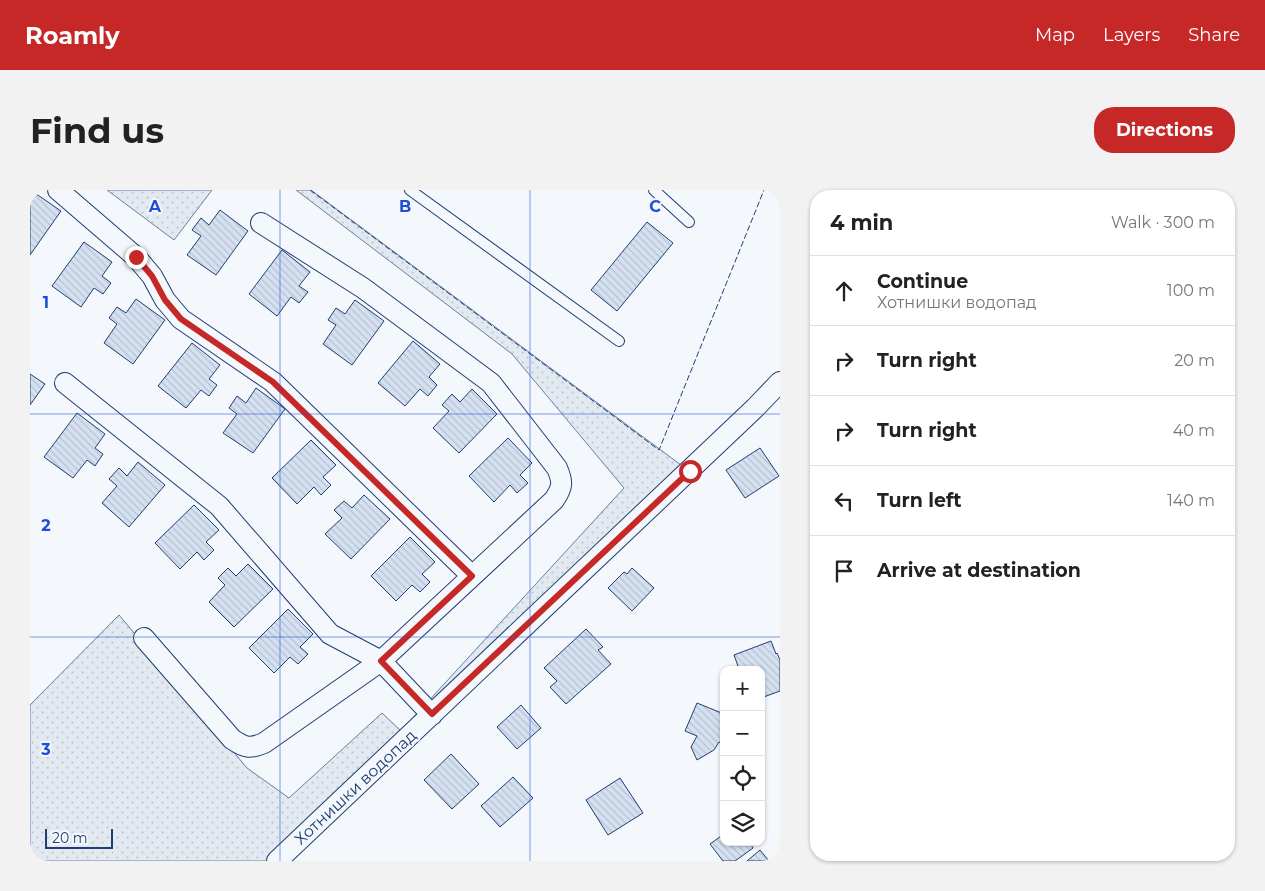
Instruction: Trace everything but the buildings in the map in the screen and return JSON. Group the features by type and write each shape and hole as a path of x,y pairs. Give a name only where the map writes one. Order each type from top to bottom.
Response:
{"street":[{"path":"58,190 136,257 152,276 165,300 181,319 273,382 472,576"},
{"path":"144,638 232,740 242,746 254,748 264,743 381,661 554,500 561,490 562,479 557,468 491,383 363,288 261,223"},
{"name":"Хотнишки водопад","path":"277,861 748,415 780,382"},
{"path":"65,383 219,506 330,634 381,661 432,714"}],"lane":[{"path":"410,190 619,341"},
{"path":"654,190 690,222"}],"shaded area":[{"path":"107,190 212,190 174,240"},
{"path":"296,190 311,190 689,471 277,861 30,861 30,705 119,615 247,768 289,798 382,713 401,731 624,488 512,354"}],"fence":[{"path":"310,190 659,450 764,190"}],"route":[{"path":"136,257 152,276 165,300 181,319 273,382 472,576 381,661 432,714 690,471"}]}
